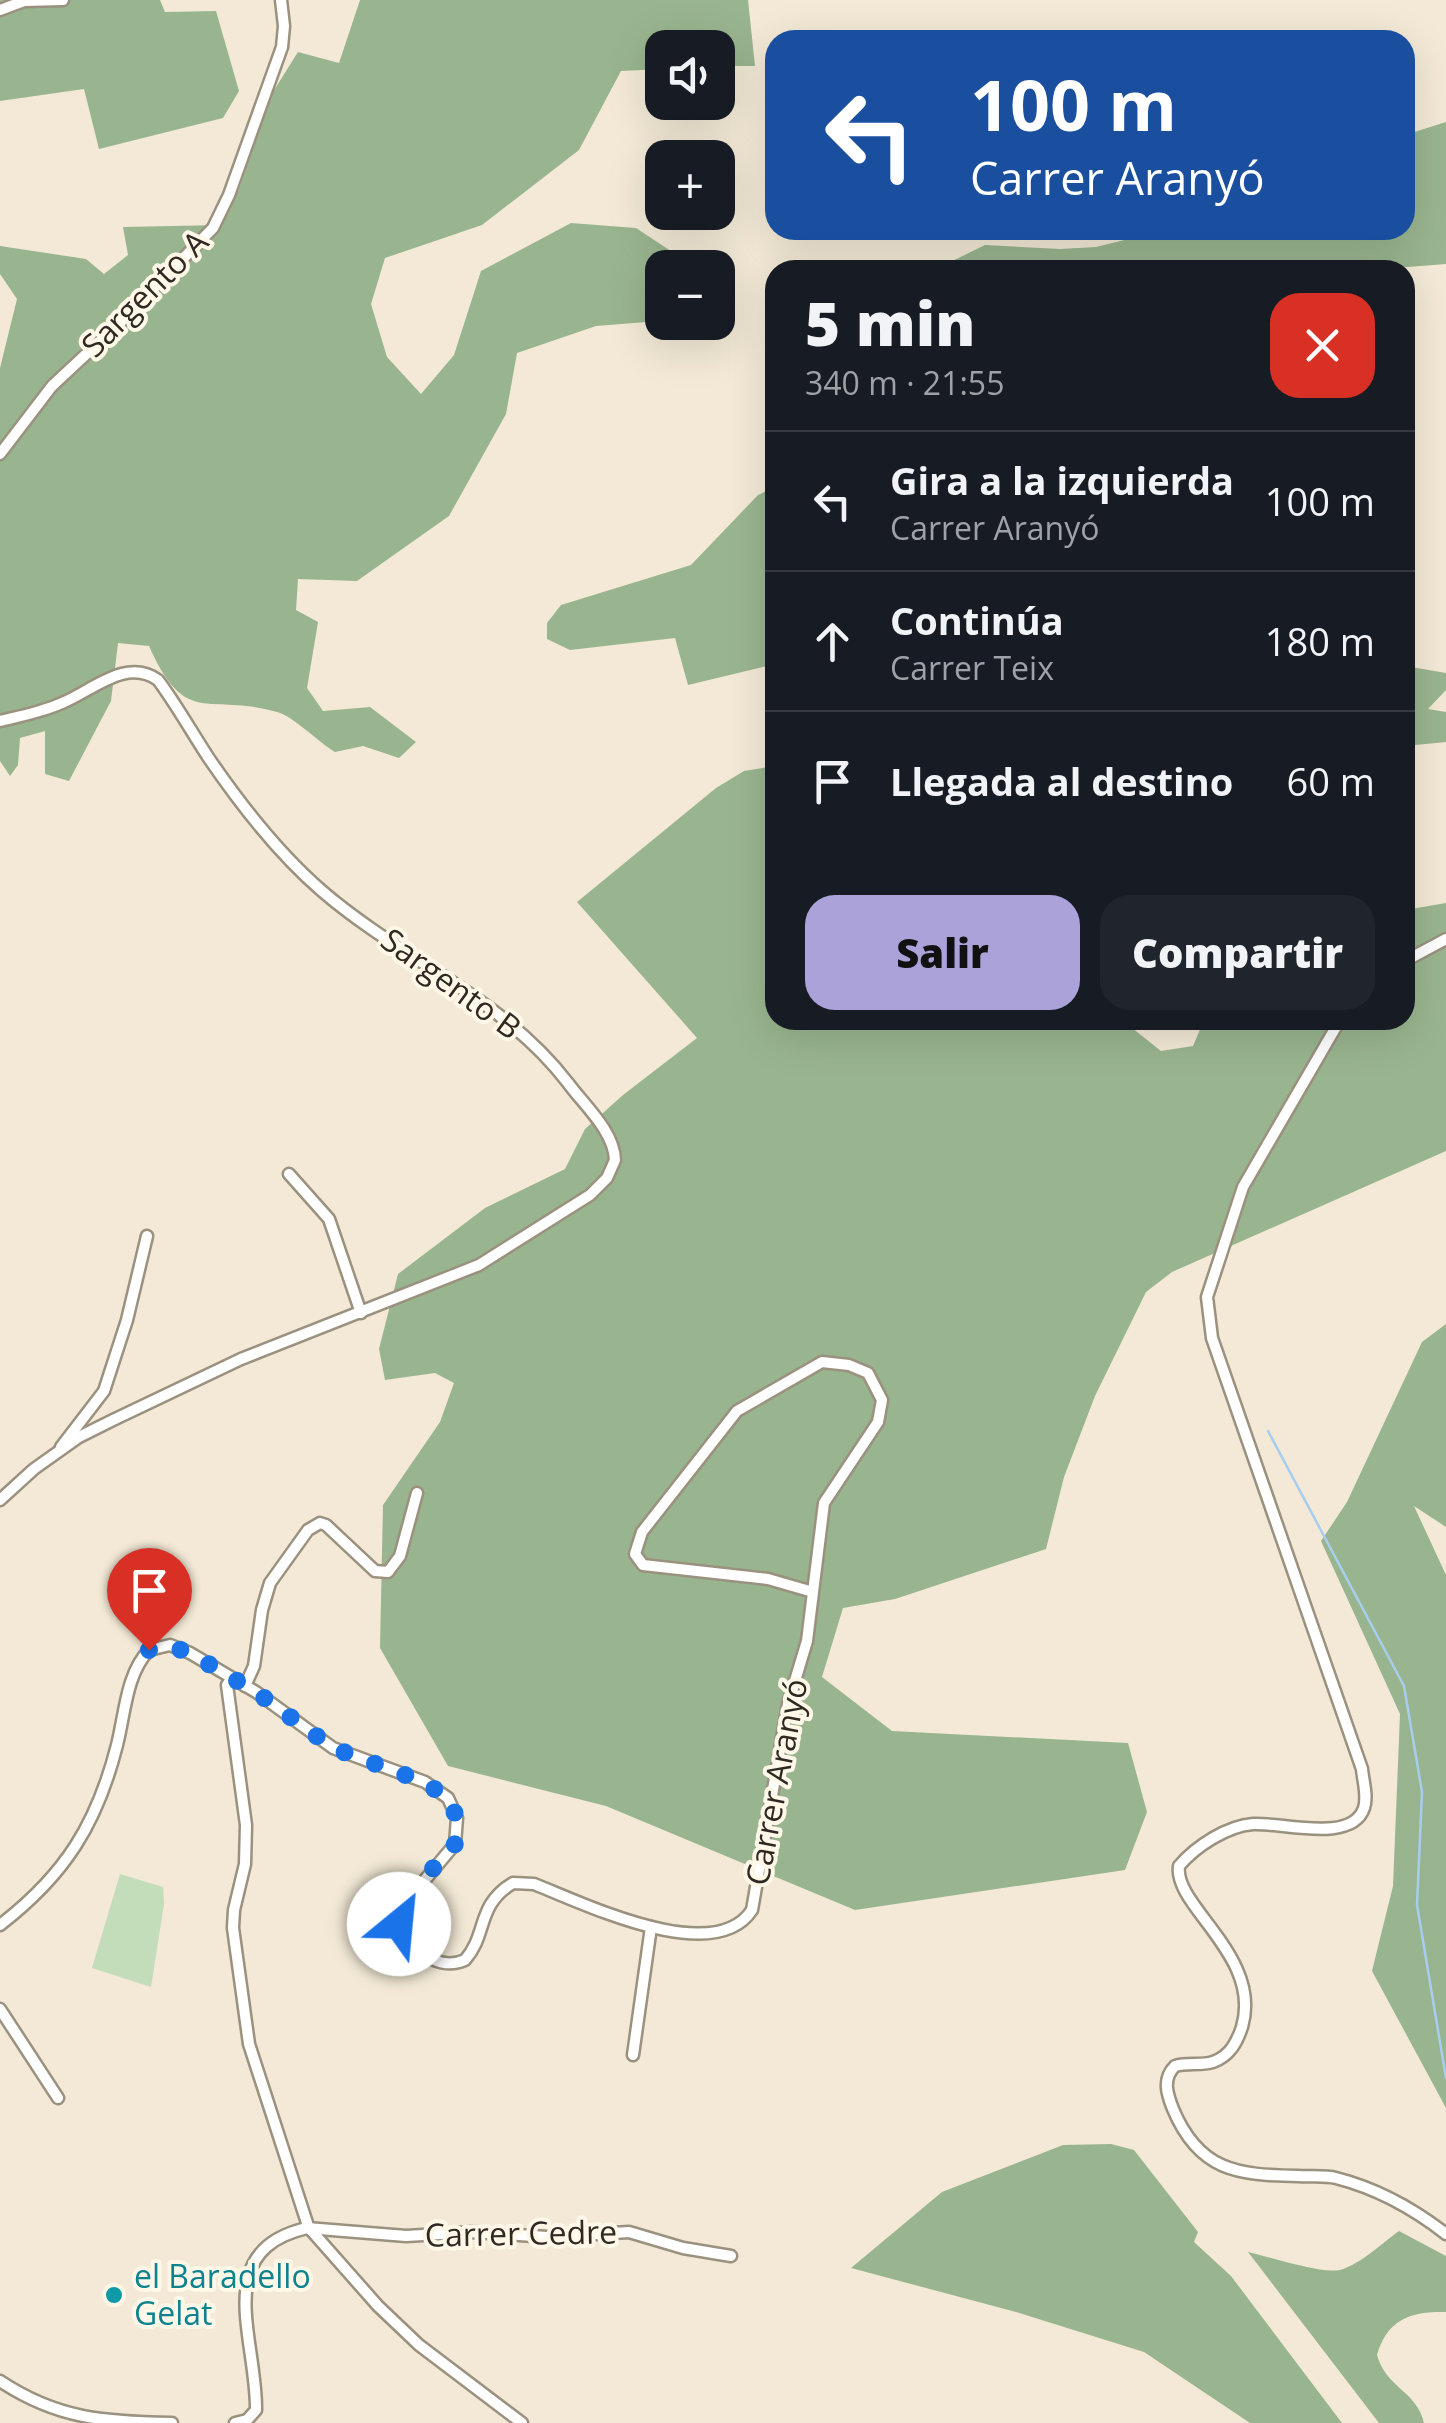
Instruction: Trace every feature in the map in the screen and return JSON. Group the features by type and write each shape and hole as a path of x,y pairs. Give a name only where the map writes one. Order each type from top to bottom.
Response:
{"street":[{"path":"0,10 24,1 62,0"},
{"name":"Sargento A","path":"0,454 52,386 192,252 221,214 282,47 280,0"},
{"name":"Sargento B","path":"0,721 48,709 120,674 139,671 158,680 230,788 302,872 351,913 517,1028 606,1132 615,1160 607,1178 590,1195 479,1265 241,1360 78,1437 34,1468 0,1500"},
{"path":"1415,955 1446,938"},
{"path":"1334,1030 1243,1187 1206,1308 1212,1338 1362,1769 1366,1797 1359,1817 1342,1827 1240,1826 1206,1843 1179,1866 1181,1884 1235,1964 1245,2001 1245,2018 1238,2038 1225,2055 1213,2062 1175,2066 1166,2082 1185,2134 1204,2155 1222,2167 1248,2176 1332,2177 1378,2192 1446,2234"},
{"path":"290,1174 330,1220 360,1313"},
{"path":"57,1452 104,1391 127,1320 147,1236"},
{"name":"Carrer Aranyó","path":"0,1924 49,1883 90,1824 102,1799 134,1670 149,1650 170,1646 190,1653 245,1686 333,1748 437,1788 455,1808 455,1844 398,1912 406,1936 427,1956 457,1964 465,1960 492,1900 512,1883 534,1884 652,1927 690,1934 713,1933 733,1926 752,1910 788,1704 807,1641 824,1503 878,1422 882,1400 868,1373 849,1365 822,1362 737,1411 642,1532 636,1554 643,1565 768,1579 813,1592"},
{"path":"245,1686 254,1666 266,1591 308,1530 320,1524 326,1526 375,1570 388,1572 400,1556 417,1493"},
{"path":"226,1677 246,1844 234,1910 234,1943 252,2059 309,2228 378,2306 419,2345 522,2423"},
{"path":"632,2055 652,1927"},
{"path":"0,2009 58,2098"},
{"path":"244,2422 253,2416 256,2401 246,2278 258,2253 270,2243 309,2228"},
{"name":"Carrer Cedre","path":"309,2228 406,2236 630,2232 683,2248 731,2256"},
{"path":"0,2381 44,2406 115,2422 172,2423"}],"green space":[{"path":"0,0 160,0 165,12 216,11 239,91 223,118 99,149 84,89 0,101"},
{"path":"360,0 748,0 755,66 735,66 735,30 645,30 645,70 621,71 579,150 482,225 385,258 371,304 387,357 421,394 454,355 481,271 571,223 636,228 669,250 645,250 645,322 596,326 517,353 506,414 449,516 357,581 298,579 296,610 318,622 307,688 323,711 370,707 416,742 399,758 363,746 335,752 277,712 187,698 162,672 149,646 118,643 111,701 69,781 45,774 45,731 20,738 18,765 10,776 0,761 0,368 17,299 0,274 0,246 86,259 104,274 128,255 123,227 222,225 239,189 271,95 298,52 339,63"},
{"path":"1446,122 1446,264 1415,266 1415,260 954,260 985,245 1060,249 1096,247 1124,240 1415,240 1415,132"},
{"path":"765,492 765,666 688,685 675,638 570,650 547,639 547,623 561,605 691,565"},
{"path":"1415,668 1446,673 1446,690 1428,709 1446,712 1446,742 1415,745"},
{"path":"765,768 765,1030 1135,1030 1161,1051 1193,1046 1200,1030 1415,1030 1415,908 1446,903 1446,1151 1172,1272 1146,1292 1095,1396 1064,1477 1046,1549 895,1599 843,1608 822,1677 892,1731 1128,1743 1147,1812 1125,1870 855,1910 606,1806 448,1766 380,1648 383,1505 440,1422 454,1383 435,1373 385,1380 379,1349 398,1274 485,1208 565,1169 585,1129 697,1038 577,902 716,788 744,771"},
{"path":"1446,1324 1446,1527 1414,1506 1446,1575 1446,2108 1372,1971 1393,1886 1400,1714 1321,1541 1347,1502 1422,1342"},
{"path":"120,1874 163,1887 164,1904 151,1987 92,1968"},
{"path":"1111,2144 1134,2150 1198,2232 1194,2242 1231,2276 1342,2423 1250,2423 1144,2352 1016,2312 851,2268 942,2192 1063,2145"},
{"path":"1399,2231 1446,2256 1446,2312 1421,2313 1402,2320 1387,2333 1377,2355 1387,2375 1415,2404 1424,2423 1379,2423 1248,2252 1309,2267 1340,2270"}],"waterway":[{"path":"1268,1431 1404,1686 1422,1792 1417,1905 1446,2078"}],"place":[{"name":"el Baradello Gelat","path":"114,2295"}],"route":[{"path":"149,1650 170,1646 190,1653 256,1692 333,1748 424,1782 448,1798 457,1818 455,1844 402,1903 399,1924"}]}
